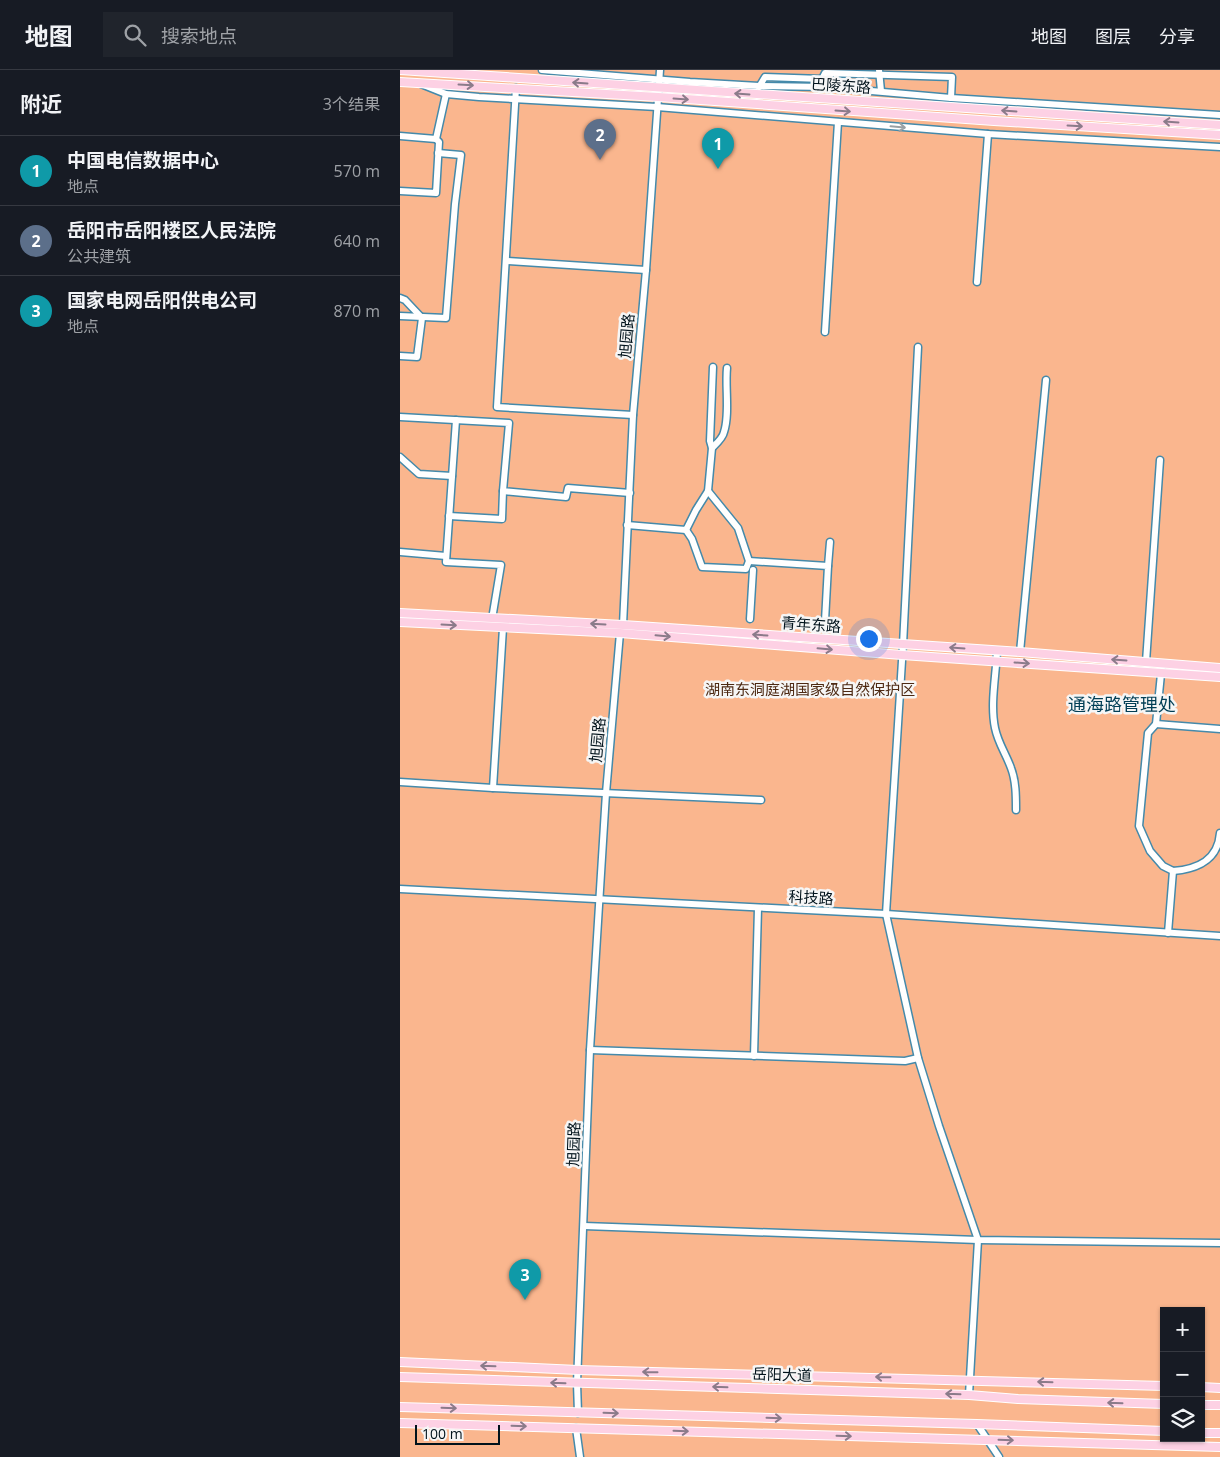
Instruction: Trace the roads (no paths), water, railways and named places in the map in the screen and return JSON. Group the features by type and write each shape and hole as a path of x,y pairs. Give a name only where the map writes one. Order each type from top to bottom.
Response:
{"main road":[{"name":"巴陵东路","path":"400,70 1220,124"},
{"name":"巴陵东路","path":"400,82 658,97 994,122 1220,135"},
{"name":"青年东路","path":"400,613 623,625 1020,652 1146,662 1161,668 1220,677"},
{"name":"青年东路","path":"400,622 620,633 997,662 1161,668 1220,668"},
{"path":"400,1362 578,1370 1160,1386"},
{"name":"岳阳大道","path":"400,1377 969,1395 1018,1399 1160,1404"},
{"path":"1205,1387 1220,1388"},
{"path":"1205,1406 1220,1405"},
{"path":"400,1407 1160,1431"},
{"path":"400,1423 1220,1447"},
{"path":"1205,1433 1220,1434"}],"street":[{"path":"542,70 759,86 826,86 951,98 1220,115"},
{"name":"旭园路","path":"578,1412 577,1383 590,1050 599,899 620,633 623,625 633,415 646,270 660,70"},
{"path":"822,78 825,73 879,73 952,77 951,98"},
{"path":"879,73 880,91"},
{"path":"761,95 759,86 765,77 822,78"},
{"path":"822,78 826,86"},
{"path":"415,82 446,94 657,107 988,134 1220,147"},
{"path":"516,88 497,407 633,415"},
{"path":"400,191 436,194 439,142 436,139 446,94"},
{"path":"826,332 838,122"},
{"path":"977,282 988,134"},
{"path":"400,136 436,139"},
{"path":"400,316 446,318 461,155 438,153"},
{"path":"507,260 646,270"},
{"path":"400,298 405,300 422,318 418,357 400,356"},
{"path":"918,347 903,645 886,914 918,1058 978,1240 969,1395"},
{"path":"686,530 708,492 712,448 710,441 713,367"},
{"path":"712,448 724,434 727,390 726,368"},
{"path":"712,379 726,380"},
{"path":"1020,652 1046,380"},
{"path":"400,417 509,423 502,519 449,516"},
{"path":"456,420 446,562 501,565 492,619"},
{"path":"400,457 420,474 452,476"},
{"path":"1146,662 1160,460"},
{"path":"503,492 566,497 568,488 630,493"},
{"path":"708,492 738,528 751,561 749,570 750,619"},
{"path":"627,525 686,530"},
{"path":"686,530 692,539 702,567 749,570"},
{"path":"825,621 830,542"},
{"path":"400,552 446,556"},
{"path":"751,561 828,566"},
{"path":"493,788 503,628"},
{"path":"997,651 995,728 1012,769 1016,789 1016,810"},
{"path":"1161,668 1156,724 1148,734 1139,826 1150,852 1163,866 1173,870 1199,866 1211,856 1219,845 1220,833"},
{"path":"1156,724 1220,729"},
{"path":"400,782 761,800"},
{"path":"1168,933 1173,870"},
{"name":"科技路","path":"400,889 886,914 1220,936"},
{"path":"754,1056 758,908"},
{"path":"590,1050 905,1061 918,1058"},
{"path":"584,1226 978,1240 1220,1243"},
{"path":"977,1424 999,1457"},
{"path":"576,1428 580,1457"}],"place":[{"name":"岳阳市岳阳楼区人民法院","path":"600,160"},
{"name":"中国电信数据中心","path":"718,169"},
{"name":"国家电网岳阳供电公司","path":"525,1300"}],"district":[{"name":"通海路管理处","path":"1122,705"}],"park label":[{"name":"湖南东洞庭湖国家级自然保护区","path":"810,690"}]}
